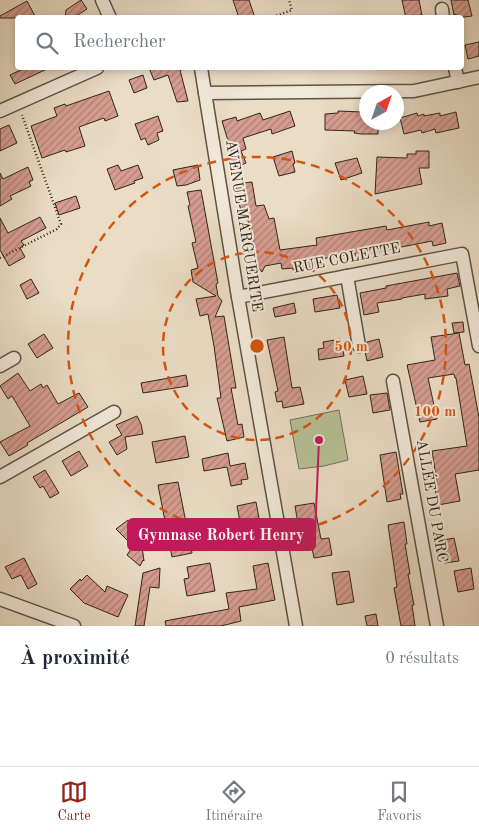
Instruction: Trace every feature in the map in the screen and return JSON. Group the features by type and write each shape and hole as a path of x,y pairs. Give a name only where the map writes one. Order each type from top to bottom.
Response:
{"street":[{"path":"102,0 109,15"},
{"path":"0,111 92,70"},
{"name":"AVENUE MARGUERITE","path":"201,70 238,297 296,626"},
{"path":"455,70 458,82"},
{"path":"205,93 414,91 479,77"},
{"name":"RUE COLETTE","path":"238,297 462,254 479,346"},
{"path":"347,276 359,346"},
{"path":"0,366 14,358"},
{"name":"ALLÉE DU PARC","path":"393,381 437,626"},
{"path":"0,477 114,412"},
{"path":"0,599 74,626"}],"path":[{"path":"278,15 292,10 289,0"},
{"path":"0,258 57,229 61,224 18,103"}],"green space":[{"path":"339,410 348,460 324,466 299,469 290,420"}],"building":[{"path":"81,0 87,9 78,15 65,15 66,10"},
{"path":"233,0 249,0 254,15 238,15"},
{"path":"402,0 419,0 422,15 405,15"},
{"path":"451,0 468,0 472,16 464,17 464,15 454,15"},
{"path":"27,1 34,15 15,15 15,18 0,18 0,16"},
{"path":"479,42 479,56 468,59 465,45"},
{"path":"21,70 45,70 15,84 10,75"},
{"path":"150,70 180,70 188,101 177,102 168,75 154,80"},
{"path":"143,75 147,88 134,93 129,80"},
{"path":"109,91 118,116 105,121 104,118 79,127 85,146 66,152 65,150 42,158 31,126 57,116 54,108 65,104 66,106"},
{"path":"290,111 295,126 272,134 271,129 243,138 246,149 241,151 246,163 232,169 227,156 232,154 222,121 236,117 237,121 260,113 263,120"},
{"path":"338,111 359,112 359,130 378,130 378,134 325,130 325,114 338,113"},
{"path":"456,112 459,128 436,133 435,129 422,133 421,130 404,134 404,117 417,113 418,116 424,114 424,116 440,113 440,116"},
{"path":"158,116 163,131 157,133 159,140 148,145 145,138 141,140 135,124"},
{"path":"9,125 17,143 0,151 0,129"},
{"path":"292,151 295,172 279,176 273,157"},
{"path":"416,151 429,151 429,168 419,168 422,184 375,194 377,157 407,158 407,154 416,154"},
{"path":"357,158 362,173 341,180 335,163"},
{"path":"118,165 121,171 138,165 143,178 115,190 107,169"},
{"path":"198,165 200,180 177,186 173,170"},
{"path":"28,167 33,180 29,182 31,186 10,196 12,199 0,206 0,173 3,179"},
{"path":"252,182 256,206 264,205 269,219 274,218 280,250 317,245 316,238 386,226 387,230 429,222 429,226 442,223 446,243 433,246 432,241 355,256 355,253 321,259 322,266 293,270 293,268 282,269 281,263 265,266 262,272 256,265 247,215 242,216 235,184"},
{"path":"201,190 218,283 216,284 218,296 222,301 215,317 224,316 236,388 231,388 238,425 242,424 244,437 227,441 217,398 221,398 208,314 200,316 196,299 216,296 193,282 191,270 198,268 192,243 196,242 187,192"},
{"path":"76,196 80,208 59,215 55,203"},
{"path":"40,217 46,228 21,241 24,245 20,248 25,257 9,266 0,250 0,218 8,233"},
{"path":"457,273 460,286 447,289 448,296 425,299 425,294 377,303 379,312 364,315 360,293 386,288 386,286"},
{"path":"31,279 39,293 27,299 20,285"},
{"path":"337,295 340,308 315,312 313,299"},
{"path":"294,303 296,313 275,317 273,308"},
{"path":"463,322 464,332 454,333 452,323"},
{"path":"459,333 465,365 469,364 479,417 479,470 455,474 460,501 438,505 434,483 437,483 432,451 467,446 456,378 454,374 428,378 437,419 420,422 407,365 435,360 431,337"},
{"path":"44,334 53,348 37,358 28,344"},
{"path":"284,337 292,388 300,387 304,404 283,408 282,401 277,402 275,392 278,391 267,340"},
{"path":"341,339 344,356 319,360 318,349 324,348 323,342"},
{"path":"379,339 383,357 367,361 365,351 367,342"},
{"path":"18,373 30,391 41,384 43,388 47,385 58,404 79,393 88,407 27,443 28,445 9,456 0,442 30,426 12,396 8,399 0,386"},
{"path":"186,375 188,386 143,393 141,383"},
{"path":"363,376 367,394 349,397 345,380"},
{"path":"387,393 390,410 373,413 370,395"},
{"path":"137,416 143,434 125,437 127,449 117,455 109,442 122,435 116,425"},
{"path":"185,436 189,457 156,463 152,442"},
{"path":"79,451 88,466 71,476 62,461"},
{"path":"396,452 403,494 400,494 401,499 387,502 380,455"},
{"path":"228,453 230,466 245,463 248,479 241,480 242,484 231,486 227,467 204,471 202,459"},
{"path":"45,470 59,493 50,498 43,486 40,488 33,477"},
{"path":"178,482 192,553 172,557 158,485"},
{"path":"256,502 259,518 240,522 237,506"},
{"path":"314,503 321,539 329,538 332,555 314,558 308,529 299,530 295,506"},
{"path":"128,520 140,533 144,561 140,566 127,555 133,546 116,529"},
{"path":"404,522 415,626 401,626 394,588 397,587 388,525"},
{"path":"454,538 459,561 444,563 439,541"},
{"path":"24,558 37,584 28,589 21,575 12,579 5,567"},
{"path":"210,563 215,591 187,596 184,579 189,578 187,567"},
{"path":"268,563 275,600 239,607 241,621 221,626 166,626 165,621 229,609 226,593 257,589 253,566"},
{"path":"160,568 159,588 150,587 144,626 135,626 143,573"},
{"path":"471,568 474,589 458,592 454,571"},
{"path":"349,571 354,602 337,605 332,573"},
{"path":"87,575 105,592 107,586 128,595 118,617 84,603 70,589"},
{"path":"376,614 378,626 367,626 365,616"}],"place":[{"name":"Gymnase Robert Henry","path":"319,440"}]}
